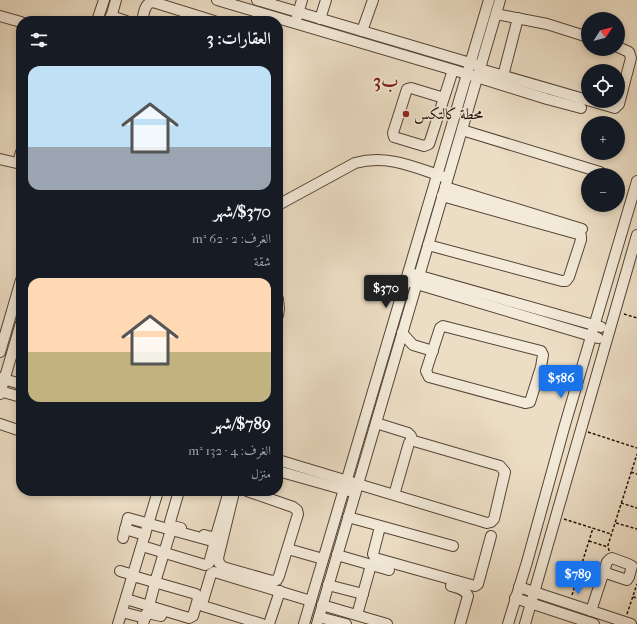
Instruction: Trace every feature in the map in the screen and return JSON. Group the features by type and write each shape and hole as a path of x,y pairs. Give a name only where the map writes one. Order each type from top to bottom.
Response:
{"street":[{"path":"99,16 104,0"},
{"path":"111,16 116,0"},
{"path":"217,0 271,16"},
{"path":"257,0 470,63 479,71 547,99 581,108"},
{"path":"295,23 302,0"},
{"path":"320,19 326,0"},
{"path":"362,31 373,0"},
{"path":"304,624 489,0"},
{"path":"346,624 318,620 500,0"},
{"path":"143,16 146,6 153,2 198,16"},
{"path":"496,14 547,24 581,34"},
{"path":"0,16 16,21"},
{"path":"503,76 518,18"},
{"path":"283,19 467,74 479,71 503,76 615,108 619,104 631,58 629,52 625,50"},
{"path":"444,98 411,88 407,89 393,136 395,138 424,146 427,145 432,138 453,70"},
{"path":"462,130 587,168"},
{"path":"0,159 16,162"},
{"path":"283,202 355,163 367,159 379,159 398,162 437,175 445,187 578,234 581,240 569,277 566,281 428,245"},
{"path":"508,624 637,181"},
{"path":"445,187 582,229"},
{"path":"525,624 637,235"},
{"path":"407,277 609,329"},
{"path":"418,280 606,340"},
{"path":"0,352 3,333 16,296"},
{"path":"445,326 539,351 543,355 531,400 527,404 429,377 426,371 433,351 440,328 445,326"},
{"path":"402,333 413,345 433,351"},
{"path":"16,338 2,379 0,392 16,396"},
{"path":"396,352 413,345"},
{"path":"2,379 16,383"},
{"path":"376,423 408,433 410,436 411,441 409,443 394,495"},
{"path":"0,424 16,429"},
{"path":"283,462 357,489 394,495 487,523 494,519 505,475 502,468 411,441"},
{"path":"283,472 345,485"},
{"path":"118,624 156,496"},
{"path":"178,496 170,522 171,525 212,538 216,536 227,496"},
{"path":"233,496 218,558 219,563 224,567 272,581 277,580 279,576 298,514 297,510 260,496"},
{"path":"348,517 453,546"},
{"path":"141,548 206,565 209,563 214,546 212,541 128,518 124,533 145,535"},
{"path":"380,527 373,554 375,558 475,586 478,584 491,536"},
{"path":"149,606 171,530"},
{"path":"288,549 323,559"},
{"path":"120,571 198,591 206,572 203,568 164,554"},
{"path":"337,555 462,589 467,594 468,600 460,624"},
{"path":"591,611 603,572 608,560 612,558 630,565 632,569 628,579 625,580 603,572"},
{"path":"527,562 542,567"},
{"path":"357,615 371,565"},
{"path":"262,624 204,606 202,604 211,574 216,572 311,601"},
{"path":"126,599 191,618 193,616 198,599 196,594 156,581"},
{"path":"328,585 363,594"},
{"path":"519,587 628,623"},
{"path":"269,624 280,591"},
{"path":"515,598 594,624"},
{"path":"322,605 387,624"},
{"path":"194,624 198,613 202,611 243,624"},
{"path":"122,612 144,621 146,614 150,613 188,624"}],"path":[{"path":"614,311 637,318"},
{"path":"580,430 637,448"},
{"path":"612,558 608,547 637,454"},
{"path":"632,472 637,474"},
{"path":"622,503 637,508"},
{"path":"556,516 612,534"},
{"path":"615,522 637,530"},
{"path":"569,604 593,528"},
{"path":"588,541 608,547"},
{"path":"628,623 637,584"},
{"path":"633,597 637,598"}],"place":[{"name":"محطة كالتكس","path":"406,114"}],"district":[{"name":"ب3","path":"386,81"}]}
